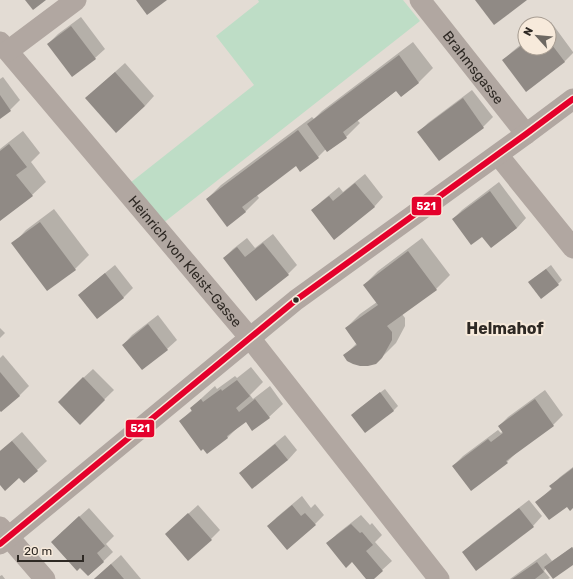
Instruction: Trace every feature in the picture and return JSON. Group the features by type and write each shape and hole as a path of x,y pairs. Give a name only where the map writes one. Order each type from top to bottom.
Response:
{"street":[{"path":"4,46 76,0"},
{"name":"Brahmsgasse","path":"420,0 526,134"},
{"name":"Heinrich von Kleist-Gasse","path":"4,46 250,338 439,579"},
{"path":"45,579 3,536 296,300 498,155 573,99"},
{"path":"498,155 573,248"}],"green space":[{"path":"258,0 403,0 420,21 162,224 130,183 254,85 216,36 259,2"}],"building":[{"path":"25,0 46,0 33,10"},
{"path":"136,0 167,0 147,15"},
{"path":"475,0 527,0 494,25"},
{"path":"71,26 96,59 72,77 47,44"},
{"path":"517,49 517,56 557,56 557,52 565,62 526,92 502,60"},
{"path":"399,55 419,83 401,97 396,91 343,132 347,138 327,152 307,124"},
{"path":"115,72 145,106 116,133 85,98"},
{"path":"0,95 11,111 0,119"},
{"path":"463,98 484,128 439,161 417,132"},
{"path":"298,130 319,158 300,172 296,166 242,207 246,212 227,227 206,199"},
{"path":"9,144 27,167 16,175 33,196 0,221 0,151"},
{"path":"355,183 375,207 334,240 311,210 329,196 333,201"},
{"path":"490,191 517,228 491,248 482,237 471,245 452,219"},
{"path":"40,222 76,270 47,291 11,243"},
{"path":"263,243 289,275 256,301 223,258 237,247 245,257"},
{"path":"408,251 437,290 387,326 392,332 392,340 382,358 376,364 360,366 347,361 343,355 357,345 345,328 378,305 363,285"},
{"path":"546,269 559,285 541,299 528,282"},
{"path":"105,273 124,298 97,319 78,295"},
{"path":"148,324 168,350 142,370 122,345"},
{"path":"0,372 20,396 1,412 0,411"},
{"path":"83,377 105,400 80,425 58,402"},
{"path":"237,380 250,396 236,408 239,412 255,399 270,418 252,431 246,422 227,436 228,438 207,454 203,449 201,451 179,421 192,411 190,408 201,399 203,402"},
{"path":"380,392 394,411 365,433 351,415"},
{"path":"535,399 554,426 506,461 508,463 471,491 452,466 488,439 491,442 503,433 498,426"},
{"path":"12,441 38,471 24,483 19,478 5,491 0,485 0,451"},
{"path":"275,444 288,460 252,489 239,473"},
{"path":"573,468 573,508 570,511 567,507 549,520 535,502 552,489 549,486"},
{"path":"292,505 301,516 305,513 316,525 287,550 267,526"},
{"path":"519,508 534,527 476,571 462,552"},
{"path":"188,513 212,540 188,561 165,534"},
{"path":"79,516 105,546 97,553 104,562 88,576 80,568 77,571 51,542"},
{"path":"351,524 360,533 362,532 373,545 366,551 383,571 374,579 366,579 352,562 346,568 326,543"},
{"path":"572,547 573,565 553,579 544,567"},
{"path":"537,562 544,572 535,579 512,579"},
{"path":"111,564 124,579 94,579"}],"transit line":[{"name":"521","path":"0,544 296,300 573,99"}],"district":[{"name":"Helmahof","path":"505,328"}]}
